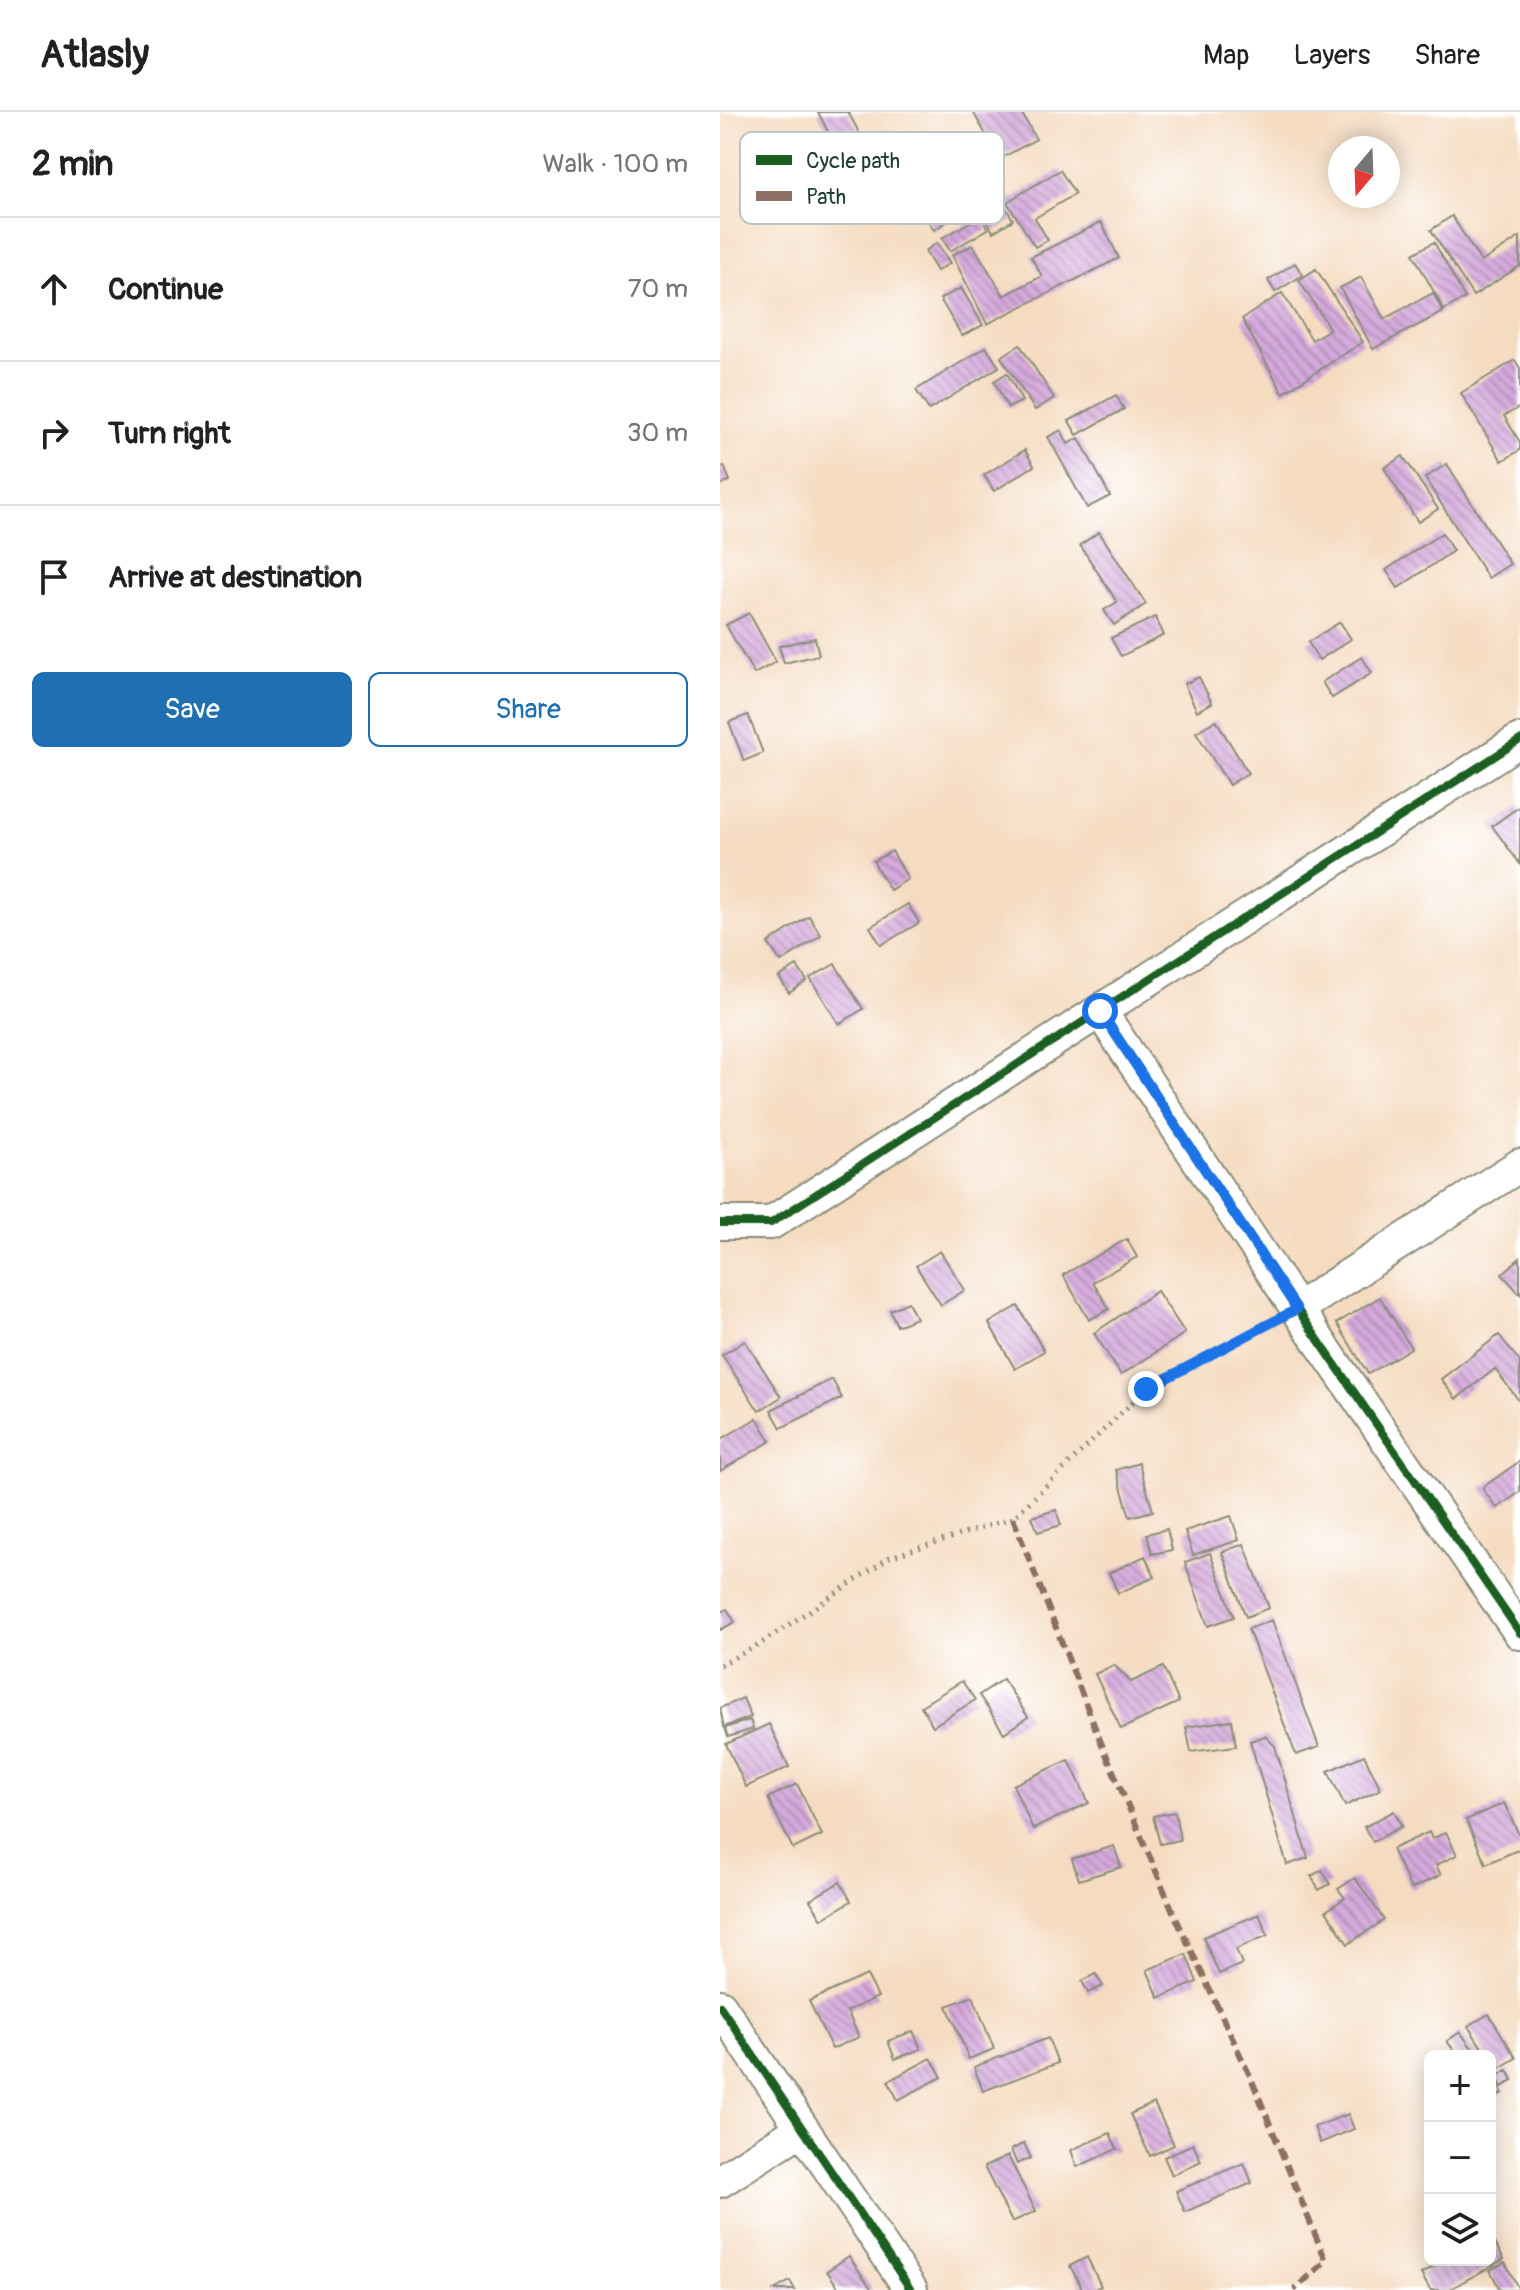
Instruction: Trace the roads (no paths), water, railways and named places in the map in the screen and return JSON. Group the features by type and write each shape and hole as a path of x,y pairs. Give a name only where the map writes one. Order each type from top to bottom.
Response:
{"street":[{"path":"720,1223 771,1223 1520,740"},
{"path":"1100,1011 1297,1309 1520,1633"},
{"path":"1297,1309 1520,1165"},
{"path":"720,2006 800,2130 911,2290"},
{"path":"720,2181 800,2130"}]}
